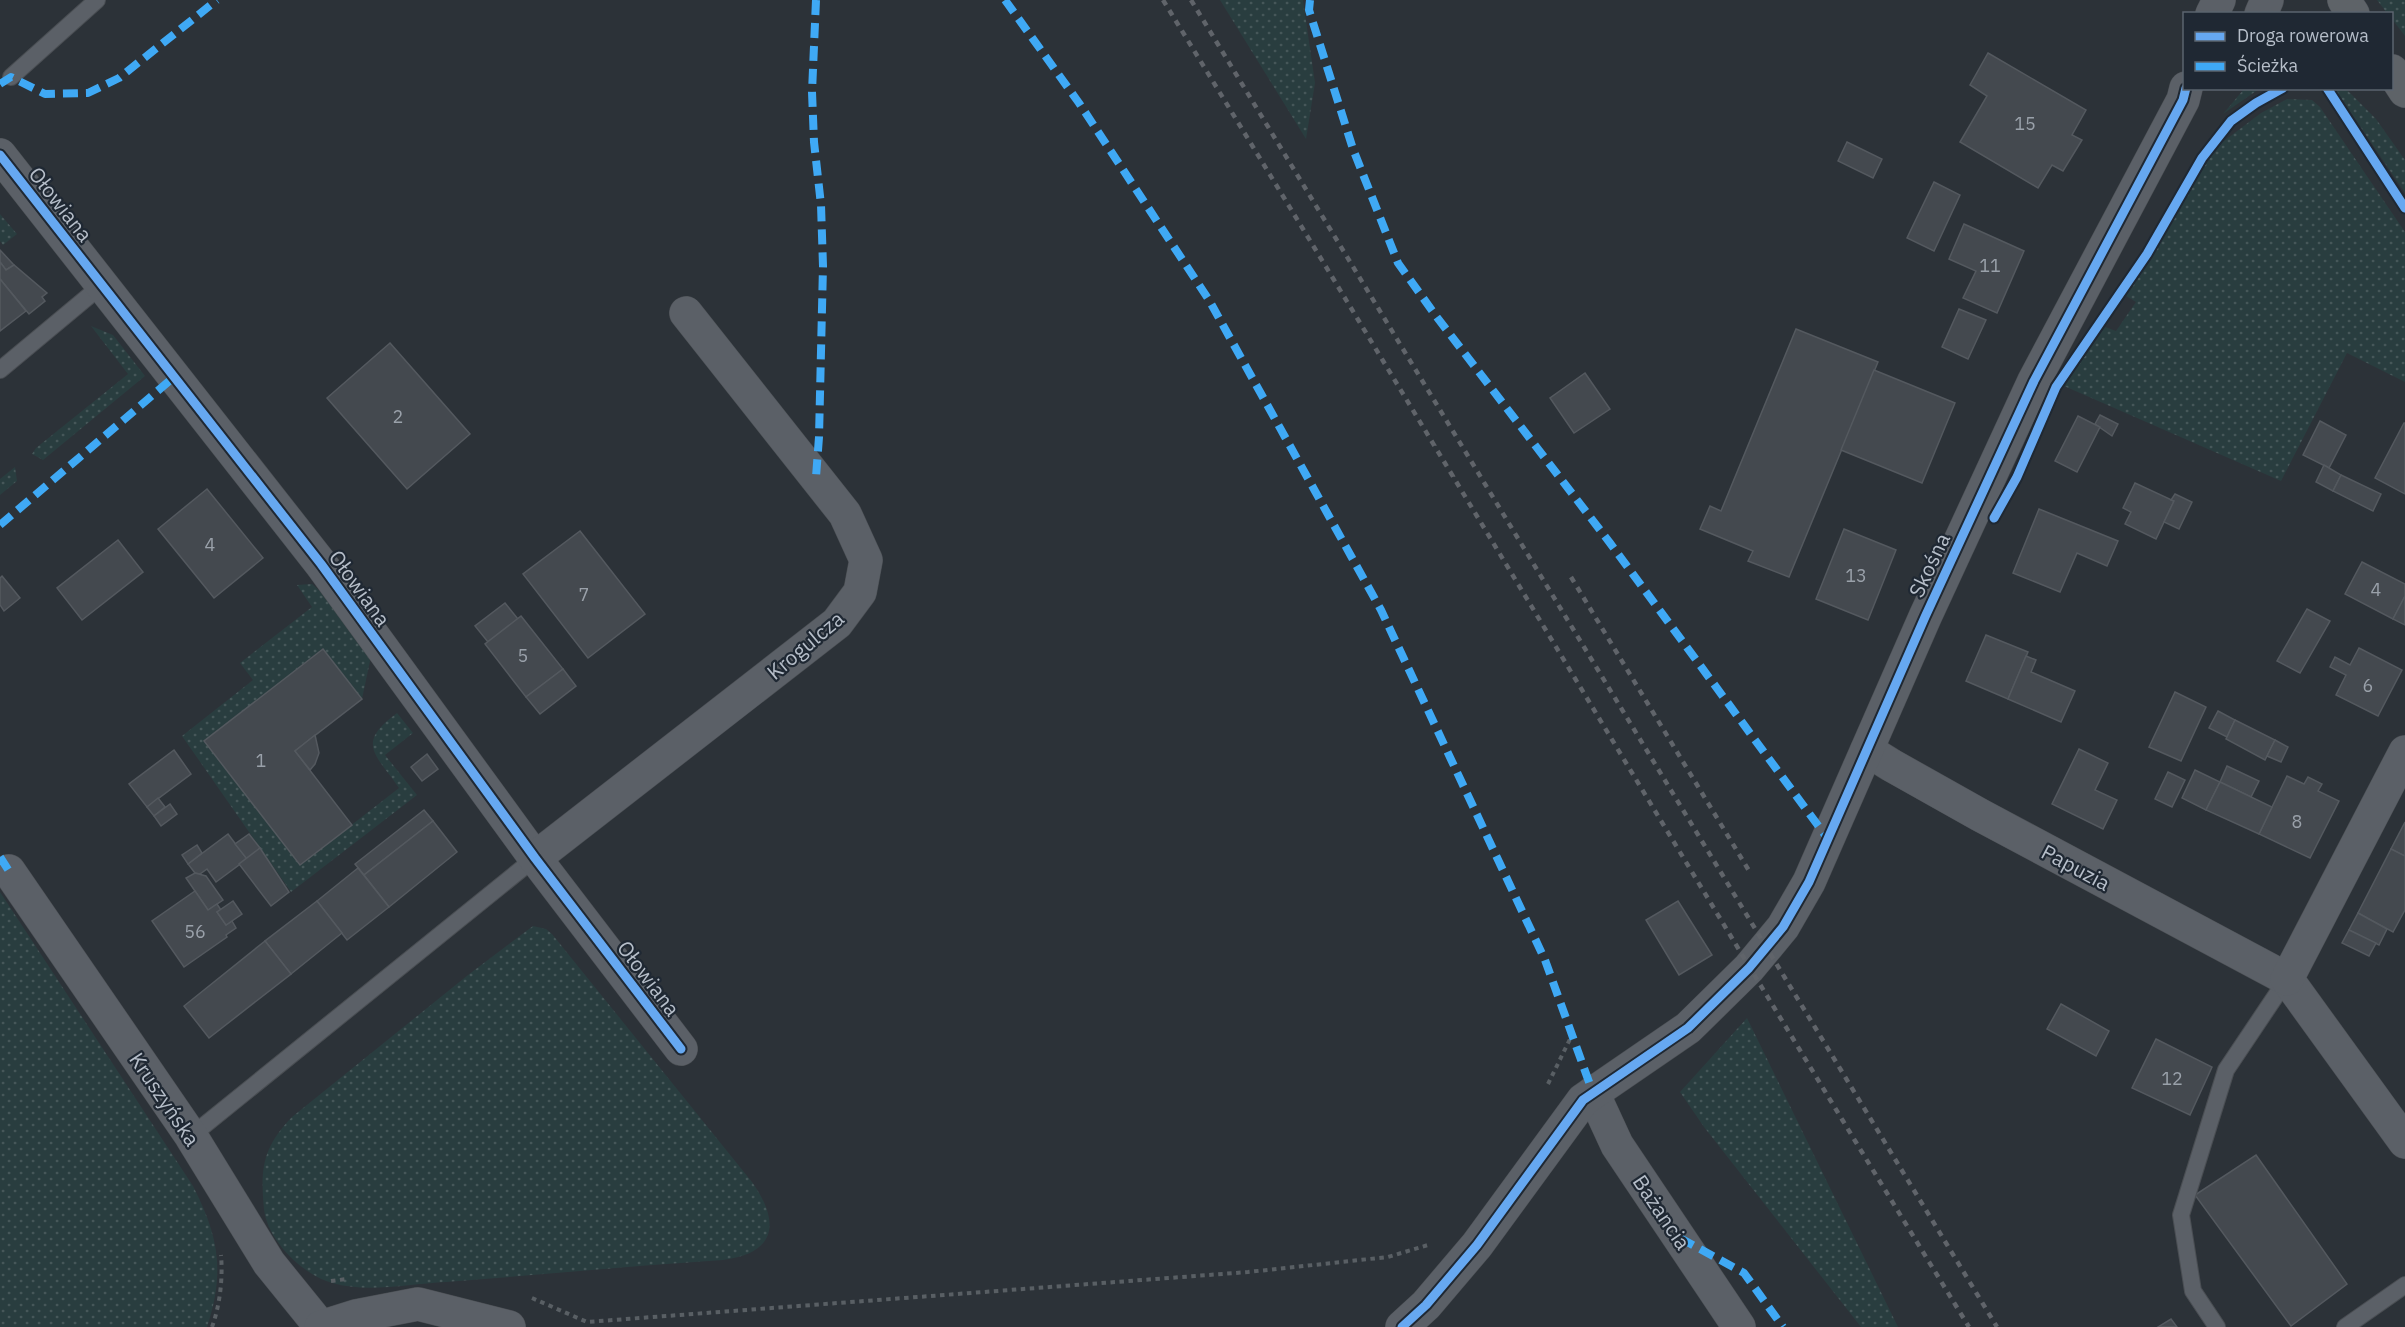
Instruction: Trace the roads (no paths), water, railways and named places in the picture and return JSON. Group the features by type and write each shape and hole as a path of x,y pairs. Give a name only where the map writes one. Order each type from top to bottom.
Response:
{"main road":[{"path":"2393,74 2405,91"}],"street":[{"name":"Skośna","path":"1402,1327 1426,1305 1477,1245 1588,1096 1688,1028 1755,962 1783,927 1809,882 1925,617 2034,381 2188,92"},
{"name":"Ołowiana","path":"0,155 321,564 535,858 681,1049"},
{"name":"Krogulcza","path":"535,858 837,623 860,592 866,560 845,514 686,312"},
{"name":"Papuzia","path":"1867,750 1970,809 2288,979 2405,1142"},
{"path":"2288,979 2405,752"},
{"name":"Kruszyńska","path":"9,871 191,1136 269,1263 285,1286 321,1327"},
{"name":"Bażancia","path":"1588,1096 1617,1145 1739,1327"},
{"path":"321,1327 366,1314 418,1304 509,1327"}],"lane":[{"path":"11,77 97,0"},
{"path":"0,370 102,285"},
{"path":"191,1136 535,858"},
{"path":"2217,1327 2193,1291 2181,1215 2226,1070 2288,979"},
{"path":"2345,1327 2405,1285"}],"railway":[{"path":"1163,0 1969,1327"},
{"path":"1191,0 1997,1327"},
{"path":"1571,577 1751,874"}]}
